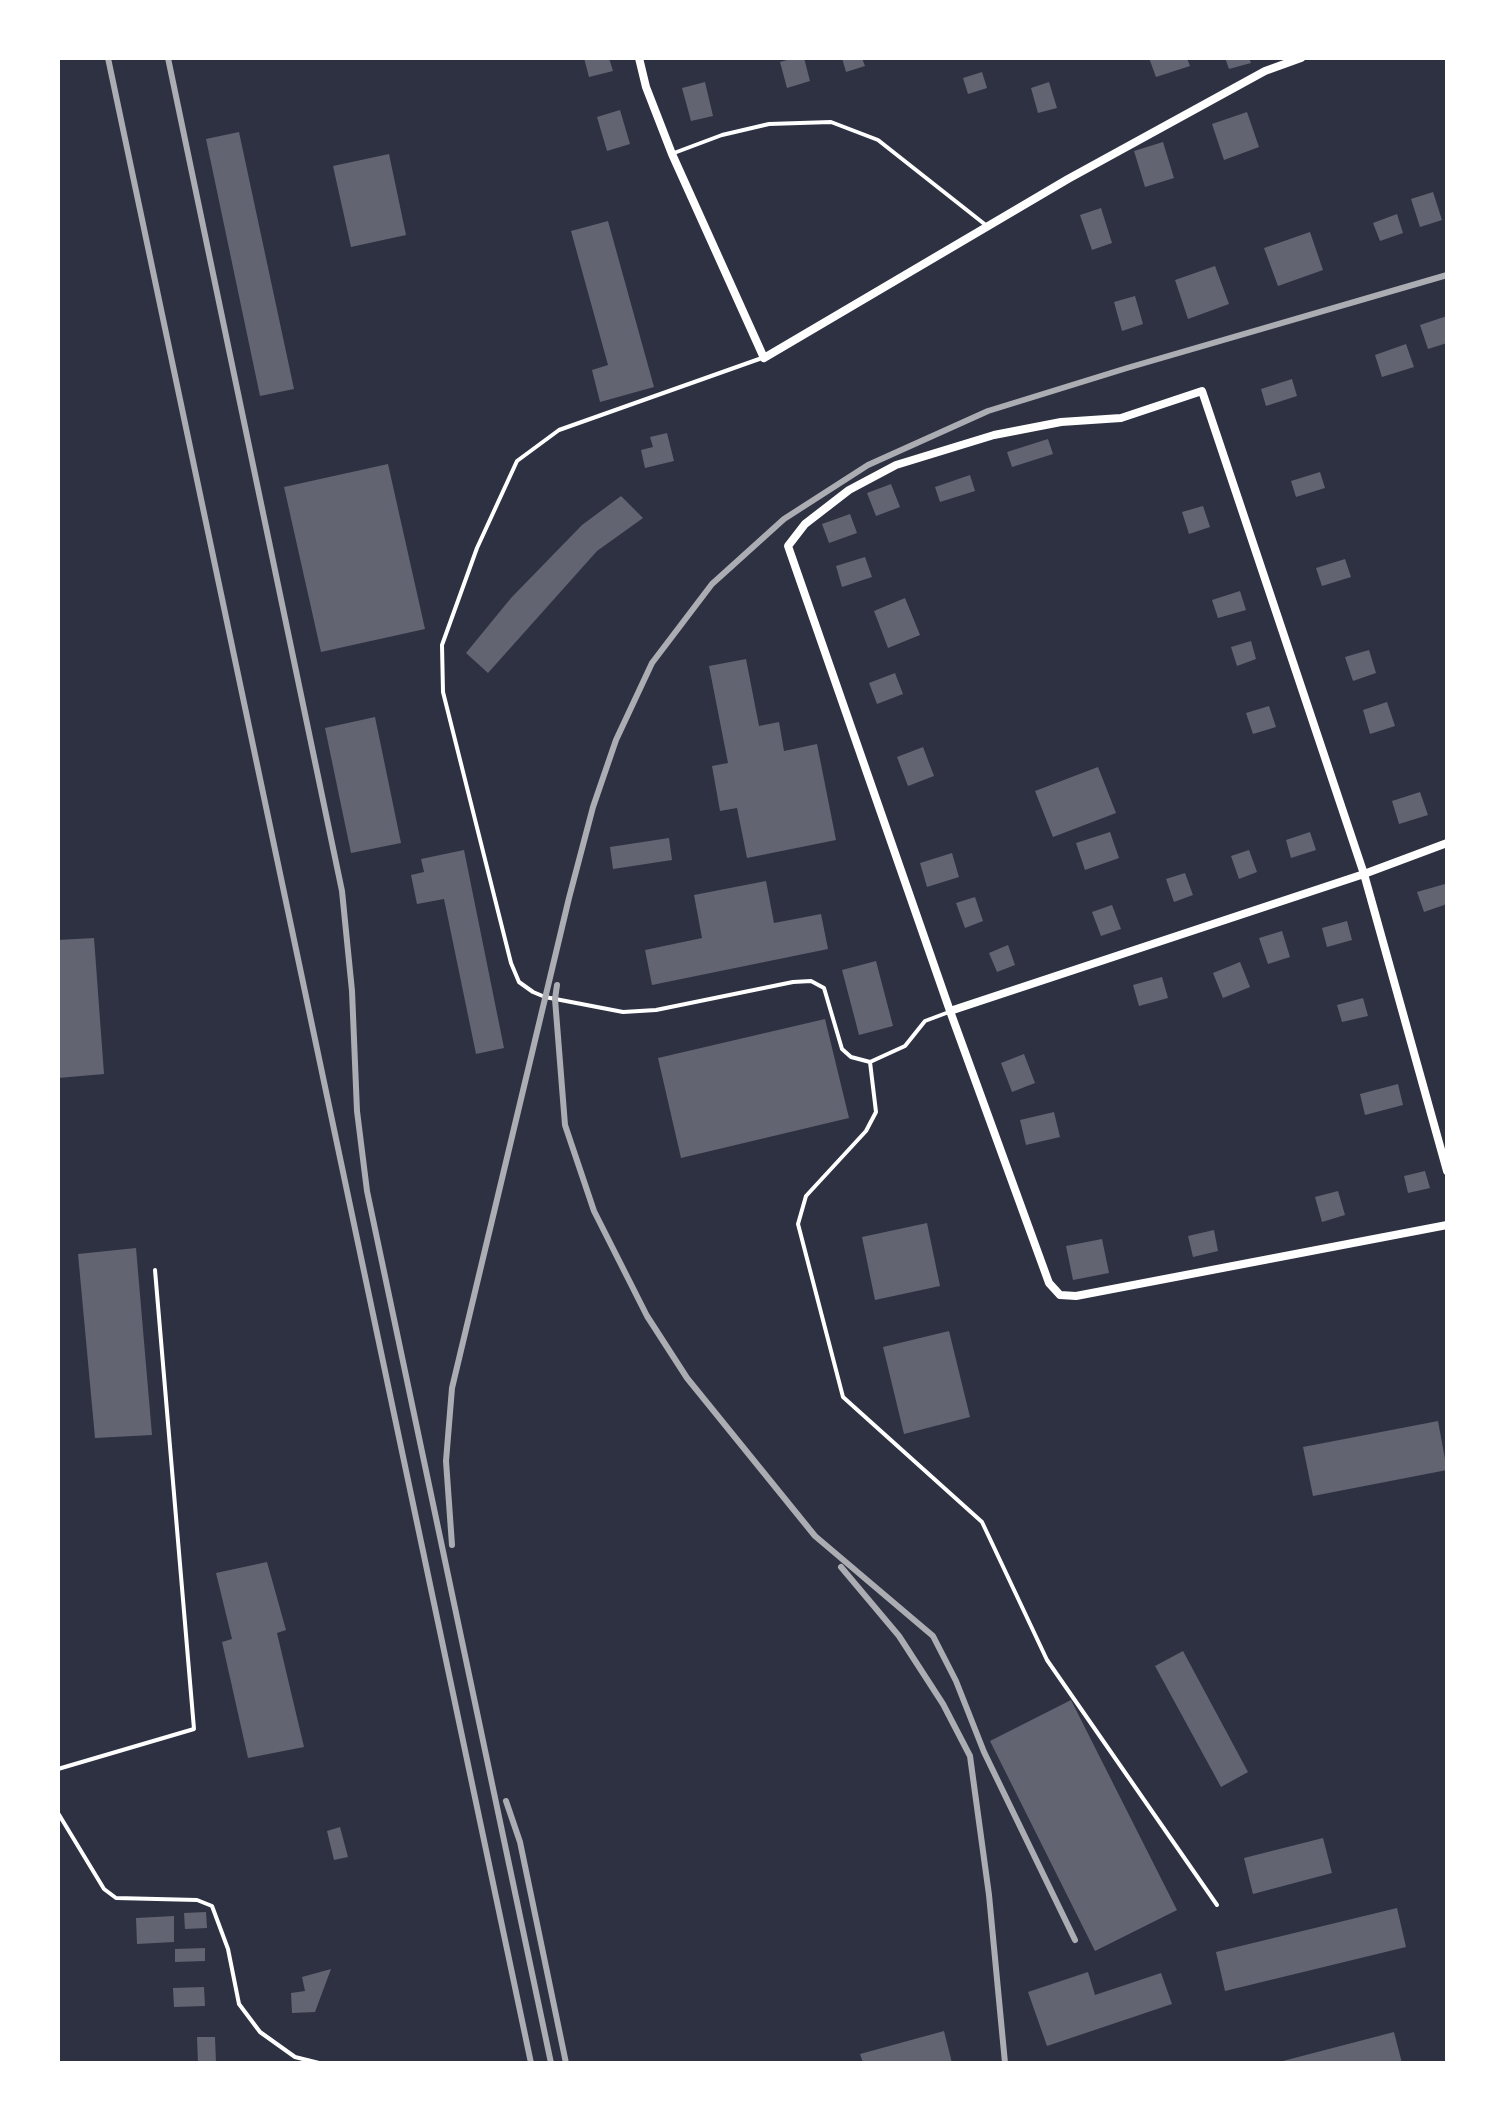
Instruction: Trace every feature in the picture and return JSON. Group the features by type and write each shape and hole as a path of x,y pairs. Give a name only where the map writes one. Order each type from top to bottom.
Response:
{"street":[{"path":"639,58 646,87 672,154 764,358 987,226 1265,71 1301,58"},
{"path":"1447,1171 1364,874 1202,391 1121,418 1061,422 994,435 896,465 849,490 805,524 788,546 950,1011 1049,1283 1060,1295 1076,1296 1447,1225"},
{"path":"950,1011 1364,874 1447,843"}],"lane":[{"path":"672,154 722,135 769,124 831,122 878,140 987,226"},
{"path":"764,358 559,430 517,461 477,548 442,645 443,692 511,963 519,982 533,992 623,1012 656,1010 811,981 824,988 842,1049 851,1057 870,1062 905,1046 925,1021 950,1011"},
{"path":"870,1062 876,1112 866,1131 806,1196 798,1224 843,1397 982,1522 1047,1660 1217,1905"},
{"path":"58,1769 194,1729 155,1270"},
{"path":"58,1813 104,1889 116,1898 197,1900 212,1906 228,1949 239,2004 260,2032 283,2049 295,2057 319,2063"},
{"path":"344,2063 354,2063"}],"building":[{"path":"584,58 609,58 613,71 589,77"},
{"path":"804,58 810,81 787,88 780,62"},
{"path":"842,58 862,58 865,66 846,72"},
{"path":"1149,58 1187,58 1190,66 1156,77"},
{"path":"1225,58 1249,58 1251,63 1229,69"},
{"path":"982,72 987,88 968,94 963,78"},
{"path":"705,82 713,116 691,121 682,88"},
{"path":"1049,82 1057,108 1038,113 1031,88"},
{"path":"620,110 630,144 607,151 597,117"},
{"path":"1247,112 1259,147 1224,160 1212,124"},
{"path":"239,132 294,389 260,396 206,139"},
{"path":"1163,142 1174,178 1145,187 1134,151"},
{"path":"389,154 406,235 351,247 333,166"},
{"path":"1433,192 1442,220 1420,227 1411,199"},
{"path":"1101,208 1112,243 1092,250 1080,215"},
{"path":"1397,214 1403,233 1380,241 1373,223"},
{"path":"608,221 654,387 600,402 592,370 608,365 571,231"},
{"path":"1310,232 1323,270 1278,286 1264,248"},
{"path":"1215,266 1229,304 1188,319 1175,280"},
{"path":"1135,296 1143,324 1122,331 1114,302"},
{"path":"1447,316 1447,343 1428,349 1420,325"},
{"path":"1406,344 1414,367 1382,377 1375,355"},
{"path":"1292,379 1297,396 1266,406 1261,389"},
{"path":"667,433 674,461 645,468 641,450 653,447 650,437"},
{"path":"1048,439 1053,454 1012,467 1007,452"},
{"path":"388,464 425,629 321,652 284,487"},
{"path":"1320,472 1325,488 1296,497 1291,481"},
{"path":"970,475 975,491 940,502 935,487"},
{"path":"891,484 900,507 876,516 867,493"},
{"path":"621,496 643,518 597,551 488,673 466,653 511,598 582,525"},
{"path":"1203,506 1210,527 1189,534 1182,512"},
{"path":"850,514 857,533 829,543 822,524"},
{"path":"865,557 872,577 842,587 836,566"},
{"path":"1345,559 1351,577 1322,586 1316,568"},
{"path":"1240,591 1246,610 1218,618 1212,600"},
{"path":"905,598 920,635 888,648 874,611"},
{"path":"1251,641 1256,659 1237,666 1231,647"},
{"path":"1369,650 1376,673 1353,681 1345,657"},
{"path":"746,659 759,726 779,722 784,751 817,744 836,840 747,858 737,808 720,811 712,766 728,763 709,666"},
{"path":"895,673 903,694 877,704 869,683"},
{"path":"1387,702 1395,726 1370,734 1363,710"},
{"path":"1269,706 1276,727 1253,734 1246,713"},
{"path":"375,717 401,843 351,853 325,728"},
{"path":"923,747 934,776 908,786 897,757"},
{"path":"1098,767 1116,813 1053,837 1035,791"},
{"path":"1420,792 1428,815 1399,824 1392,801"},
{"path":"1110,832 1119,858 1085,870 1076,843"},
{"path":"1310,832 1316,850 1291,858 1286,840"},
{"path":"669,838 672,860 613,869 610,847"},
{"path":"464,850 504,1048 476,1054 444,899 417,904 411,875 424,872 421,859"},
{"path":"1249,850 1257,872 1239,879 1231,856"},
{"path":"952,853 959,877 927,887 920,863"},
{"path":"1185,873 1193,895 1174,902 1166,879"},
{"path":"766,881 774,923 821,914 828,949 652,985 645,950 702,938 694,895"},
{"path":"1445,884 1447,904 1424,912 1417,892"},
{"path":"975,897 983,921 965,928 956,903"},
{"path":"1112,905 1121,929 1101,936 1092,912"},
{"path":"1347,921 1352,940 1327,947 1322,928"},
{"path":"1282,931 1290,957 1268,964 1259,938"},
{"path":"94,938 104,1074 58,1078 58,940"},
{"path":"1008,945 1015,965 997,972 989,953"},
{"path":"876,961 893,1026 859,1035 842,970"},
{"path":"1240,962 1250,987 1223,998 1213,973"},
{"path":"1162,977 1168,998 1139,1006 1133,985"},
{"path":"1363,998 1368,1016 1342,1022 1337,1005"},
{"path":"825,1019 849,1118 681,1158 658,1058"},
{"path":"1024,1054 1035,1083 1012,1092 1001,1063"},
{"path":"1398,1084 1403,1105 1365,1115 1360,1094"},
{"path":"1054,1112 1060,1137 1026,1145 1020,1120"},
{"path":"1425,1171 1430,1188 1408,1193 1404,1176"},
{"path":"1338,1191 1345,1215 1322,1222 1315,1197"},
{"path":"927,1223 940,1286 875,1300 862,1237"},
{"path":"1214,1230 1218,1251 1193,1257 1188,1236"},
{"path":"1102,1239 1109,1273 1073,1280 1066,1246"},
{"path":"136,1248 152,1435 95,1438 78,1254"},
{"path":"949,1331 970,1417 904,1434 883,1347"},
{"path":"1438,1421 1447,1470 1313,1496 1303,1447"},
{"path":"267,1562 286,1630 277,1633 304,1747 248,1758 222,1642 232,1639 216,1573"},
{"path":"1183,1651 1248,1772 1221,1787 1155,1666"},
{"path":"1071,1700 1177,1910 1095,1951 990,1741"},
{"path":"340,1827 348,1857 334,1860 327,1831"},
{"path":"1323,1838 1332,1873 1253,1894 1244,1858"},
{"path":"1397,1908 1406,1947 1225,1991 1216,1952"},
{"path":"206,1912 207,1928 185,1929 184,1913"},
{"path":"174,1916 174,1942 137,1944 136,1918"},
{"path":"205,1948 205,1961 175,1962 175,1949"},
{"path":"331,1969 315,2012 292,2013 291,1993 305,1991 302,1977"},
{"path":"1088,1972 1095,1995 1161,1973 1172,2004 1047,2046 1028,1992"},
{"path":"204,1987 205,2006 174,2007 173,1988"},
{"path":"944,2031 952,2063 863,2063 860,2054"},
{"path":"1394,2032 1402,2063 1279,2062"},
{"path":"197,2037 215,2037 216,2063 198,2063"}],"railway":[{"path":"108,58 531,2063"},
{"path":"168,58 342,891 352,991 357,1111 367,1191 551,2063"},
{"path":"452,1545 446,1461 452,1388 593,807 616,740 652,663 712,584 784,519 868,465 988,411 1447,275"},
{"path":"557,985 555,999 565,1125 594,1211 647,1316 687,1378 815,1536 933,1636 956,1681 984,1752 1075,1940"},
{"path":"841,1567 899,1636 943,1704 970,1756 989,1895 1005,2063"},
{"path":"506,1801 520,1842 566,2063"}]}
